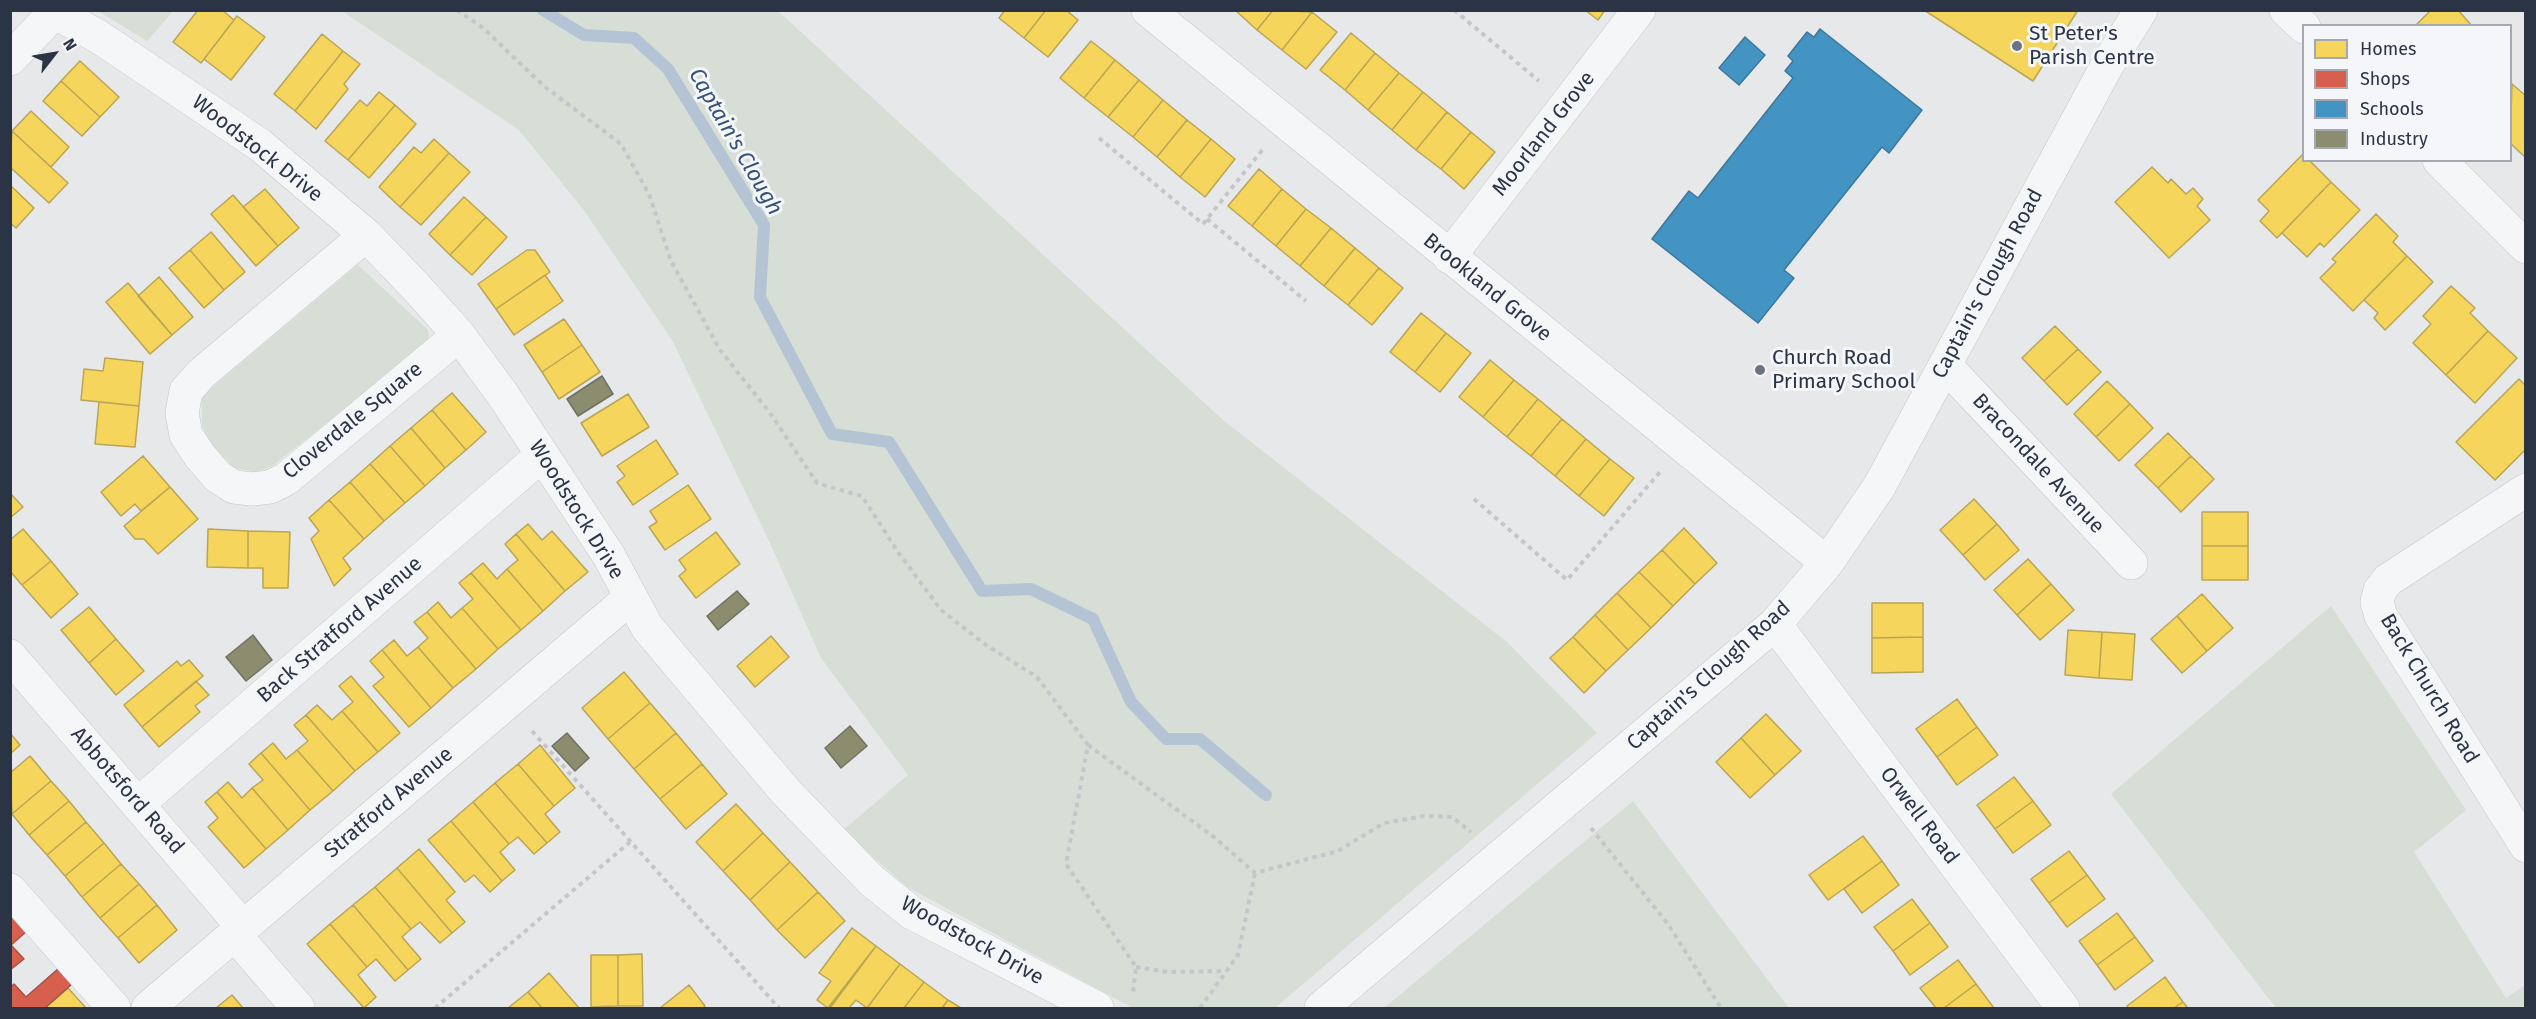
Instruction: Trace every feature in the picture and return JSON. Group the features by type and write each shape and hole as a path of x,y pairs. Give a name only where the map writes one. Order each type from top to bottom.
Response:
{"street":[{"name":"Brookland Grove","path":"1148,10 1827,563"},
{"name":"Moorland Grove","path":"1449,257 1640,10"},
{"name":"Captain's Clough Road","path":"1321,1008 1775,624 1827,563 1879,487 2109,62 2141,10"},
{"path":"2286,10 2302,25"},
{"path":"10,59 52,12"},
{"name":"Woodstock Drive","path":"52,12 99,37 233,125 366,235 459,334 609,556 647,627 674,662 828,839 912,913 1097,1008"},
{"path":"2441,162 2526,247"},
{"name":"Cloverdale Square","path":"366,235 201,374 186,391 182,413 186,435 218,477 234,487 252,489 270,487 286,479 459,334"},
{"name":"Bracondale Avenue","path":"1945,365 2131,563"},
{"name":"Back Stratford Avenue","path":"138,804 542,455"},
{"name":"Back Church Road","path":"2526,490 2388,580 2380,590 2377,602 2381,616 2526,846"},
{"name":"Stratford Avenue","path":"148,1008 630,598"},
{"name":"Orwell Road","path":"1775,624 2063,1008"},
{"name":"Abbotsford Road","path":"10,656 138,804 298,1008"},
{"path":"10,890 114,1008"}],"path":[{"path":"457,10 483,28 545,87 621,144 649,194 671,261 720,350 770,413 817,483 862,496 940,610 986,645 1037,677 1088,745 1214,837 1256,873"},
{"path":"1454,10 1567,104"},
{"path":"1099,138 1203,224 1284,122"},
{"path":"1207,219 1306,302"},
{"path":"1474,499 1567,580 1682,446"},
{"path":"507,703 779,1008"},
{"path":"1088,745 1066,864 1136,967 1132,998"},
{"path":"1568,799 1668,924 1721,1008"},
{"path":"1256,873 1338,851 1384,823 1424,816 1452,817 1501,856"},
{"path":"435,1008 630,842"},
{"path":"1200,1008 1238,955 1256,873"},
{"path":"1136,967 1168,972 1227,971"}],"shaded area":[{"path":"98,11 173,11 147,41"},
{"path":"342,11 778,11 1223,420 1507,642 1597,733 1275,1008 1133,1008 907,887 843,830 908,775 821,658 770,543 672,340 583,209 519,130"},
{"path":"358,265 428,330 429,342 272,466 257,472 234,468 209,442 202,425 202,396"},
{"path":"2331,606 2466,810 2414,852 2506,998 2525,985 2525,1008 2276,1008 2111,794"},
{"path":"1633,801 1789,1008 1384,1008"}],"building: Homes":[{"path":"198,10 222,10 234,20 201,63 173,42"},
{"path":"1005,10 1046,10 1024,38 999,18"},
{"path":"1046,10 1066,10 1078,20 1048,57 1024,38"},
{"path":"1235,10 1273,10 1257,30"},
{"path":"1273,10 1312,12 1282,50 1257,30"},
{"path":"1585,10 1605,10 1598,20"},
{"name":"St Peter's Parish Centre","path":"1924,10 2078,10 2033,81"},
{"path":"2431,10 2458,10 2470,24 2417,24"},
{"path":"1312,12 1337,32 1306,69 1282,50"},
{"path":"237,16 265,37 231,80 204,59"},
{"path":"1351,33 1375,53 1345,90 1320,70"},
{"path":"322,34 343,51 295,111 274,94"},
{"path":"1091,41 1115,60 1084,98 1060,78"},
{"path":"343,51 360,64 344,84 348,89 316,129 295,111"},
{"path":"1375,53 1399,73 1368,110 1345,90"},
{"path":"1115,60 1139,80 1108,117 1084,98"},
{"path":"80,61 119,97 100,117 61,81"},
{"path":"1399,73 1423,92 1392,130 1368,110"},
{"path":"1139,80 1163,100 1133,137 1108,117"},
{"path":"61,81 100,117 82,136 43,101"},
{"path":"2512,84 2526,96 2526,158 2512,145"},
{"path":"379,92 395,105 348,160 325,141 360,100 367,106"},
{"path":"1423,92 1447,112 1416,150 1392,130"},
{"path":"1163,100 1187,120 1157,157 1133,137"},
{"path":"395,105 416,124 369,178 348,160"},
{"path":"31,111 69,147 51,167 12,131"},
{"path":"1447,112 1471,132 1441,169 1416,150"},
{"path":"1187,120 1211,139 1180,177 1157,157"},
{"path":"12,131 68,183 49,203 10,167"},
{"path":"1471,132 1495,152 1464,189 1441,169"},
{"path":"434,139 449,153 400,207 379,187 414,147 421,153"},
{"path":"1211,139 1235,159 1205,197 1180,177"},
{"path":"449,153 470,172 421,225 400,207"},
{"path":"2302,155 2302,162 2311,162 2331,182 2277,238 2260,221 2269,211 2258,200"},
{"path":"2152,167 2168,183 2171,179 2186,194 2193,188 2203,199 2197,206 2210,220 2169,258 2115,202"},
{"path":"1259,169 1282,189 1252,226 1228,206"},
{"path":"2331,182 2360,210 2324,247 2320,243 2307,257 2282,233"},
{"path":"10,185 34,208 16,228 10,223"},
{"path":"265,189 299,228 278,246 243,207"},
{"path":"1282,189 1306,209 1276,246 1252,226"},
{"path":"233,195 278,246 256,266 211,214"},
{"path":"464,197 486,217 450,255 429,234"},
{"path":"1306,209 1331,228 1300,266 1276,246"},
{"path":"2376,214 2398,236 2393,242 2407,256 2353,311 2320,278 2336,262 2332,259"},
{"path":"486,217 507,237 472,275 450,255"},
{"path":"1331,228 1355,248 1324,286 1300,266"},
{"path":"211,232 245,272 224,290 190,250"},
{"path":"1355,248 1379,268 1348,305 1324,286"},
{"path":"190,250 224,290 204,308 169,268"},
{"path":"527,250 535,250 550,272 496,309 478,284"},
{"path":"2407,256 2433,282 2385,330 2374,318 2378,313 2364,300"},
{"path":"1379,268 1403,288 1372,325 1348,305"},
{"path":"545,275 563,301 514,335 496,309"},
{"path":"159,277 193,317 172,335 138,296"},
{"path":"128,283 172,335 150,354 106,302"},
{"path":"2451,286 2475,308 2470,313 2488,331 2446,375 2413,343 2431,324 2423,316"},
{"path":"1421,313 1446,333 1415,372 1390,352"},
{"path":"564,319 582,345 542,372 524,345"},
{"path":"2055,326 2078,349 2044,381 2022,358"},
{"path":"2488,331 2517,358 2475,403 2446,375"},
{"path":"1446,333 1471,353 1440,392 1415,372"},
{"path":"582,345 600,372 559,399 542,372"},
{"path":"2078,349 2101,372 2067,405 2044,381"},
{"path":"105,358 143,362 139,406 81,400 84,369 103,371"},
{"path":"1490,360 1514,380 1483,417 1459,397"},
{"path":"2519,379 2526,386 2526,449 2495,480 2456,442"},
{"path":"1514,380 1538,399 1507,437 1483,417"},
{"path":"2107,381 2130,404 2096,437 2074,414"},
{"path":"452,393 486,432 466,450 432,410"},
{"path":"628,394 649,427 602,456 581,423"},
{"path":"1538,399 1562,419 1531,456 1507,437"},
{"path":"99,402 139,406 135,447 95,444"},
{"path":"2130,404 2153,428 2119,461 2096,437"},
{"path":"432,410 466,450 445,468 411,428"},
{"path":"1562,419 1586,439 1555,476 1531,456"},
{"path":"411,428 445,468 425,486 390,446"},
{"path":"2168,433 2191,456 2158,488 2135,465"},
{"path":"1586,439 1610,459 1579,496 1555,476"},
{"path":"656,440 678,474 633,505 617,482 625,476 617,466"},
{"path":"390,446 425,486 405,503 370,464"},
{"path":"143,456 170,487 141,511 135,504 121,516 101,492"},
{"path":"2191,456 2214,479 2181,512 2158,488"},
{"path":"1610,459 1634,478 1604,516 1579,496"},
{"path":"370,464 405,503 384,521 350,482"},
{"path":"350,482 384,521 364,539 329,500"},
{"path":"688,485 711,519 665,550 649,527 657,522 650,511"},
{"path":"170,487 198,519 158,554 144,539 135,539 124,526"},
{"path":"10,493 23,507 10,518"},
{"path":"1974,499 1997,524 1963,555 1940,530"},
{"path":"329,500 364,539 343,558 351,569 334,586 311,539 319,531 309,518"},
{"path":"2202,512 2248,512 2248,546 2202,546"},
{"path":"528,524 542,540 552,531 588,572 565,591 516,534"},
{"path":"1997,524 2019,550 1985,580 1963,555"},
{"path":"1684,528 1717,563 1695,584 1662,550"},
{"path":"23,529 51,561 22,585 10,571 10,540"},
{"path":"208,529 248,531 248,568 207,567"},
{"path":"248,531 290,532 288,588 263,588 263,568 248,568"},
{"path":"716,532 740,564 696,598 679,576 686,570 679,560"},
{"path":"516,534 565,591 543,611 507,569 518,560 505,544"},
{"path":"2202,546 2248,546 2248,580 2202,580"},
{"path":"1662,550 1695,584 1673,606 1639,572"},
{"path":"2028,559 2051,584 2017,615 1994,590"},
{"path":"51,561 78,594 51,618 22,585"},
{"path":"483,563 497,579 507,569 543,611 521,630 471,573"},
{"path":"1639,572 1673,606 1651,628 1617,593"},
{"path":"471,573 521,630 498,649 462,608 473,599 459,583"},
{"path":"2051,584 2074,610 2040,640 2017,615"},
{"path":"1617,593 1651,628 1628,650 1595,615"},
{"path":"2202,594 2233,628 2207,651 2177,616"},
{"path":"438,602 451,618 462,608 498,649 476,669 427,612"},
{"path":"1872,603 1923,603 1923,637 1872,638"},
{"path":"89,607 116,639 89,663 61,630"},
{"path":"427,612 476,669 453,688 418,647 428,638 414,622"},
{"path":"1595,615 1628,650 1606,671 1573,637"},
{"path":"2177,616 2207,651 2182,673 2151,639"},
{"path":"2068,630 2102,632 2099,678 2065,675"},
{"path":"2102,632 2135,634 2132,680 2099,678"},
{"path":"771,636 789,657 755,687 737,666"},
{"path":"1573,637 1606,671 1584,693 1550,658"},
{"path":"1923,637 1923,672 1872,673 1872,638"},
{"path":"116,639 144,671 116,695 89,663"},
{"path":"394,640 407,656 418,647 453,688 431,708 382,650"},
{"path":"382,650 431,708 409,727 373,686 384,677 370,661"},
{"path":"189,660 203,676 142,727 124,705 177,661 181,666"},
{"path":"624,672 650,703 608,739 582,708"},
{"path":"351,676 400,733 378,752 342,711 353,702 339,686"},
{"path":"196,681 209,695 195,706 200,712 159,747 142,727"},
{"path":"1957,699 1977,727 1937,757 1916,729"},
{"path":"650,703 676,733 634,769 608,739"},
{"path":"317,705 332,720 342,711 378,752 355,771 306,715"},
{"path":"1766,714 1801,751 1775,775 1741,738"},
{"path":"306,715 355,771 333,791 297,750 308,741 294,725"},
{"path":"1977,727 1998,755 1957,785 1937,757"},
{"path":"10,733 20,745 10,754"},
{"path":"676,733 702,764 660,799 634,769"},
{"path":"1741,738 1775,775 1750,798 1716,762"},
{"path":"273,743 286,759 297,750 333,791 310,810 261,753"},
{"path":"540,745 575,788 554,806 518,764"},
{"path":"261,753 310,810 288,830 252,788 263,780 249,764"},
{"path":"30,756 51,781 12,814 10,773"},
{"path":"518,764 554,806 545,814 560,832 547,843 495,783"},
{"path":"702,764 727,794 686,829 660,799"},
{"path":"2014,777 2033,801 1995,829 1977,805"},
{"path":"51,781 69,801 29,835 12,814"},
{"path":"228,782 242,798 252,788 288,830 266,849 217,792"},
{"path":"495,783 547,843 534,854 518,837 509,844 473,802"},
{"path":"217,792 266,849 244,868 208,827 218,818 205,802"},
{"path":"69,801 86,822 47,855 29,835"},
{"path":"2033,801 2051,825 2013,853 1995,829"},
{"path":"473,802 509,844 500,852 515,870 502,881 451,821"},
{"path":"736,804 763,833 723,871 696,842"},
{"path":"451,821 502,881 490,892 474,875 465,882 428,840"},
{"path":"86,822 104,843 65,876 47,855"},
{"path":"763,833 790,862 750,900 723,871"},
{"path":"1863,836 1882,861 1828,900 1809,875"},
{"path":"104,843 121,864 82,897 65,876"},
{"path":"419,849 455,892 446,900 465,922 452,933 397,868"},
{"path":"2069,851 2087,875 2049,903 2031,879"},
{"path":"1882,861 1899,885 1862,913 1844,889"},
{"path":"790,862 818,892 777,930 750,900"},
{"path":"121,864 139,884 100,918 82,897"},
{"path":"397,868 452,933 440,943 420,922 411,929 375,887"},
{"path":"2087,875 2105,899 2067,927 2049,903"},
{"path":"139,884 157,905 118,938 100,918"},
{"path":"375,887 411,929 402,937 421,959 408,970 353,905"},
{"path":"818,892 845,921 805,958 777,930"},
{"path":"1912,899 1930,923 1893,951 1874,927"},
{"path":"157,905 177,930 139,963 118,938"},
{"path":"353,905 408,970 395,981 376,959 367,967 330,924"},
{"path":"2117,913 2135,937 2097,965 2079,941"},
{"path":"1930,923 1948,947 1910,975 1893,951"},
{"path":"330,924 367,967 358,975 376,997 364,1008 307,944"},
{"path":"852,928 876,946 828,1008 817,1000 831,981 819,973"},
{"path":"2135,937 2153,961 2115,990 2097,965"},
{"path":"876,946 900,964 867,1008 856,1000 849,1008 830,1008"},
{"path":"642,954 643,1006 618,1006 618,955"},
{"path":"591,955 618,955 618,1006 591,1007"},
{"path":"1958,960 1976,984 1944,1008 1936,1008 1920,988"},
{"path":"900,964 924,982 904,1008 867,1008"},
{"path":"549,973 579,1008 542,1008 528,992"},
{"path":"2165,977 2183,1002 2174,1008 2129,1008 2127,1006"},
{"path":"924,982 948,1000 942,1008 904,1008"},
{"path":"1976,984 1994,1008 1944,1008"},
{"path":"689,985 705,1006 702,1008 660,1008"},
{"path":"68,988 86,1008 45,1008"},
{"path":"528,992 542,1008 508,1008"},
{"path":"232,995 243,1008 216,1008"},
{"path":"948,1000 961,1008 942,1008"},
{"path":"2183,1002 2188,1008 2174,1008"}],"building: Shops":[{"path":"10,912 27,931 10,946"},
{"path":"10,946 24,959 10,970"},
{"path":"59,968 72,984 45,1008 10,1008 10,988 14,984 26,997"}],"building: Schools":[{"path":"1820,29 1922,110 1889,153 1882,147 1784,270 1794,278 1758,323 1652,239 1689,191 1698,198 1793,78 1785,71 1793,61 1788,56 1807,32 1814,37"},
{"path":"1745,37 1765,55 1739,85 1719,68"}],"building: Industry":[{"path":"602,376 613,394 578,416 567,399"},
{"path":"737,591 749,604 718,630 707,616"},
{"path":"253,635 272,660 246,681 226,657"},
{"path":"850,726 867,746 841,768 825,748"},
{"path":"567,733 589,758 575,771 552,746"}],"waterway":[{"name":"Captain's Clough","path":"543,10 584,35 634,38 668,69 764,225 760,297 832,434 889,442 982,591 1031,589 1093,619 1131,702 1166,739 1200,739 1266,795"}],"place":[{"name":"St Peter's Parish Centre","path":"2017,46"},
{"name":"Church Road Primary School","path":"1760,370"}]}
